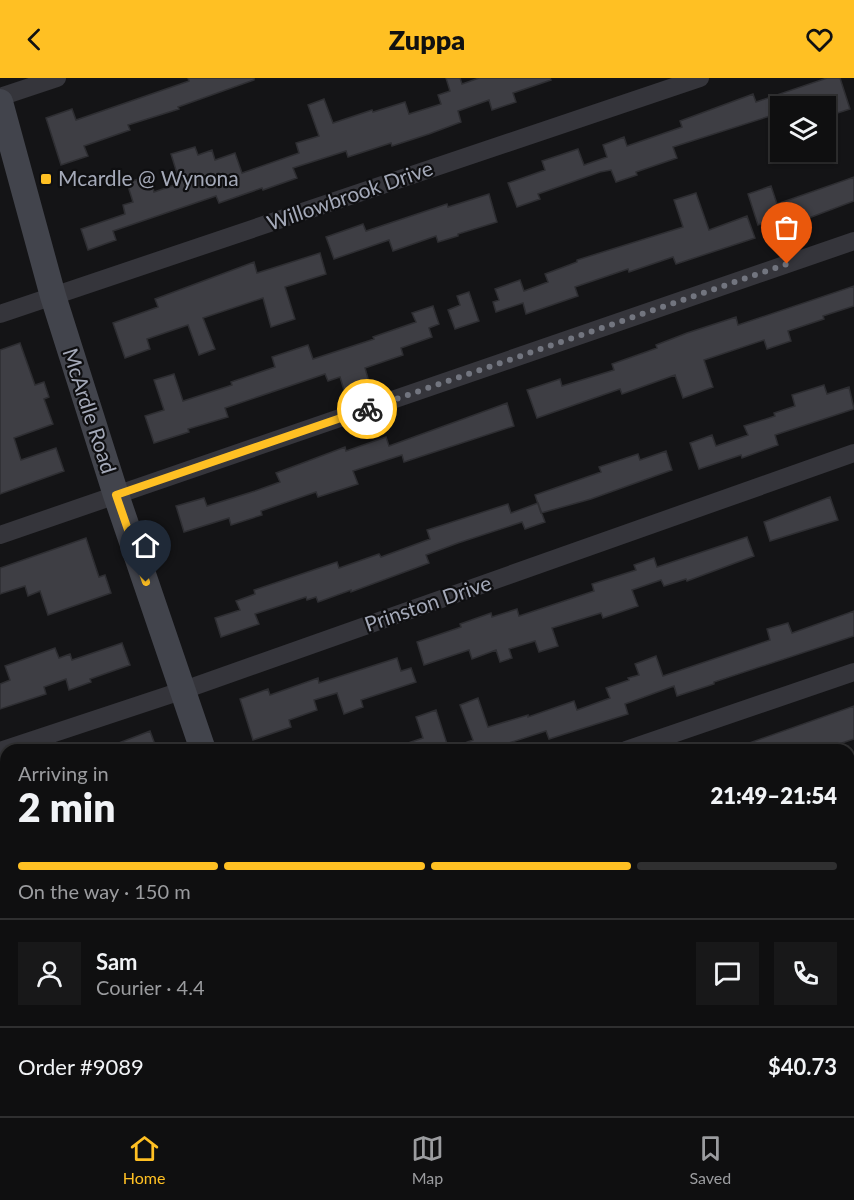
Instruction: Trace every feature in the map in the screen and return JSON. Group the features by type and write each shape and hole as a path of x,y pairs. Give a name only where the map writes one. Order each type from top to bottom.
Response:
{"main road":[{"name":"McArdle Road","path":"0,102 53,296 116,495 201,744"}],"street":[{"path":"0,97 57,78"},
{"name":"Willowbrook Drive","path":"0,314 700,78"},
{"path":"0,535 854,241"},
{"name":"Prinston Drive","path":"21,744 184,690 854,453"},
{"path":"644,744 854,672"}],"building":[{"path":"188,78 254,78 254,80 178,107 179,109 128,125 130,130 84,146 88,156 61,165 46,118 72,109 76,120 189,81"},
{"path":"446,78 460,78 462,84 479,78 550,78 551,80 513,93 516,102 492,110 489,100 458,111 461,122 429,134 348,157 346,151 293,168 297,178 263,190 262,188 219,203 216,196 113,231 116,240 88,250 81,229 125,214 123,205 133,202 127,183 141,178 144,187 152,184 154,192 180,183 171,154 195,147 198,155 212,150 215,160 235,153 242,173 299,153 296,143 319,136 308,105 324,99 333,123 405,102 409,114 441,104 438,95 450,91"},
{"path":"827,78 840,78 850,109 836,113 836,96 774,96"},
{"path":"753,94 756,102 770,97 770,116 673,147 677,158 636,172 637,175 616,182 611,170 600,172 538,194 540,199 517,207 508,183 545,170 542,161 578,149 584,165 607,157 603,145 624,137 627,146 682,127 680,121"},
{"path":"854,177 854,201 785,227 782,216 758,225 748,194 771,186 777,204"},
{"path":"696,193 709,230 747,216 755,238 676,264 673,257 629,272 628,269 575,287 578,296 526,314 523,303 496,312 493,302 499,300 495,289 520,280 524,291 548,282 545,274 577,262 577,260 683,227 674,200"},
{"path":"489,194 497,222 438,242 436,236 393,251 389,240 334,259 326,237 363,224 366,231 447,204 448,207"},
{"path":"320,253 326,274 285,287 295,319 271,327 263,298 203,318 215,349 199,355 188,325 147,339 150,349 125,358 113,323 158,307 155,299 254,262 257,273"},
{"path":"854,286 854,306 788,331 791,341 767,349 764,340 704,360 713,387 683,398 675,375 622,394 620,389 537,418 527,390 560,379 562,386 614,370 612,364 657,348 656,345 687,333 736,317 738,325"},
{"path":"469,292 479,321 455,329 448,310 460,305 457,296"},
{"path":"433,306 439,324 429,328 432,337 401,348 403,355 365,368 369,382 344,390 340,377 328,381 325,374 225,408 228,417 188,429 189,432 154,443 145,416 164,410 154,380 174,374 183,401 232,385 231,382 275,367 272,357 308,345 313,359 374,339 373,337 416,322 412,313"},
{"path":"20,343 35,385 44,382 49,397 44,399 53,424 14,438 21,460 56,448 64,471 0,494 0,350"},
{"path":"824,385 827,394 849,387 854,409 775,435 778,445 742,458 741,455 699,469 690,443 712,435 716,446 748,435 744,426 775,416 774,413 795,406 792,395"},
{"path":"507,403 514,426 404,462 402,455 353,471 358,484 318,497 316,492 261,511 262,515 231,525 229,518 184,532 176,506 204,498 207,506 280,482 276,473 345,447 346,451 386,437 389,446"},
{"path":"666,451 672,470 591,499 541,513 535,495 601,472 599,467 638,454 640,460"},
{"path":"830,497 838,520 770,541 764,522"},
{"path":"538,503 545,522 525,529 522,522 458,543 426,555 429,563 351,592 351,590 318,602 316,597 307,600 306,597 255,614 259,624 221,637 215,618 240,610 236,601 255,594 254,590 337,562 339,568 379,554 381,557 430,539 427,530 508,504 511,513"},
{"path":"747,537 754,556 687,581 686,579 664,586 661,580 632,590 638,606 603,618 601,613 552,628 558,646 539,652 535,641 509,649 512,658 500,662 496,650 472,659 469,650 424,665 417,642 461,627 460,624 491,613 492,617 517,609 519,616 594,591 592,584 636,570 634,565 654,558 657,567"},
{"path":"86,538 99,577 105,575 111,593 48,615 40,591 28,596 25,586 0,594 0,568"},
{"path":"854,611 854,636 677,696 674,686 625,704 628,714 549,739 546,731 505,744 462,744 473,740 460,705 478,698 488,727 528,715 528,717 574,701 577,710 610,698 606,688 639,675 635,664 656,656 663,676 770,640 767,629 788,623 792,633"},
{"path":"122,643 130,665 90,679 91,682 69,690 66,679 44,687 46,694 0,709 0,684 10,680 5,666 55,648 59,658 70,654 72,660"},
{"path":"397,658 401,671 411,668 416,682 361,700 363,707 344,714 337,693 314,700 317,710 289,720 291,727 253,740 240,699 268,689 270,695 318,678 319,683"},
{"path":"854,706 854,739 839,744 746,744"},
{"path":"436,710 447,744 405,744 423,738 416,717"},
{"path":"150,731 155,744 116,744"}],"way so far":[{"path":"367,409 787,264"}],"place":[{"name":"Mcardle @ Wynona","path":"46,179"}],"route":[{"path":"146,582 116,495 367,409"}]}
